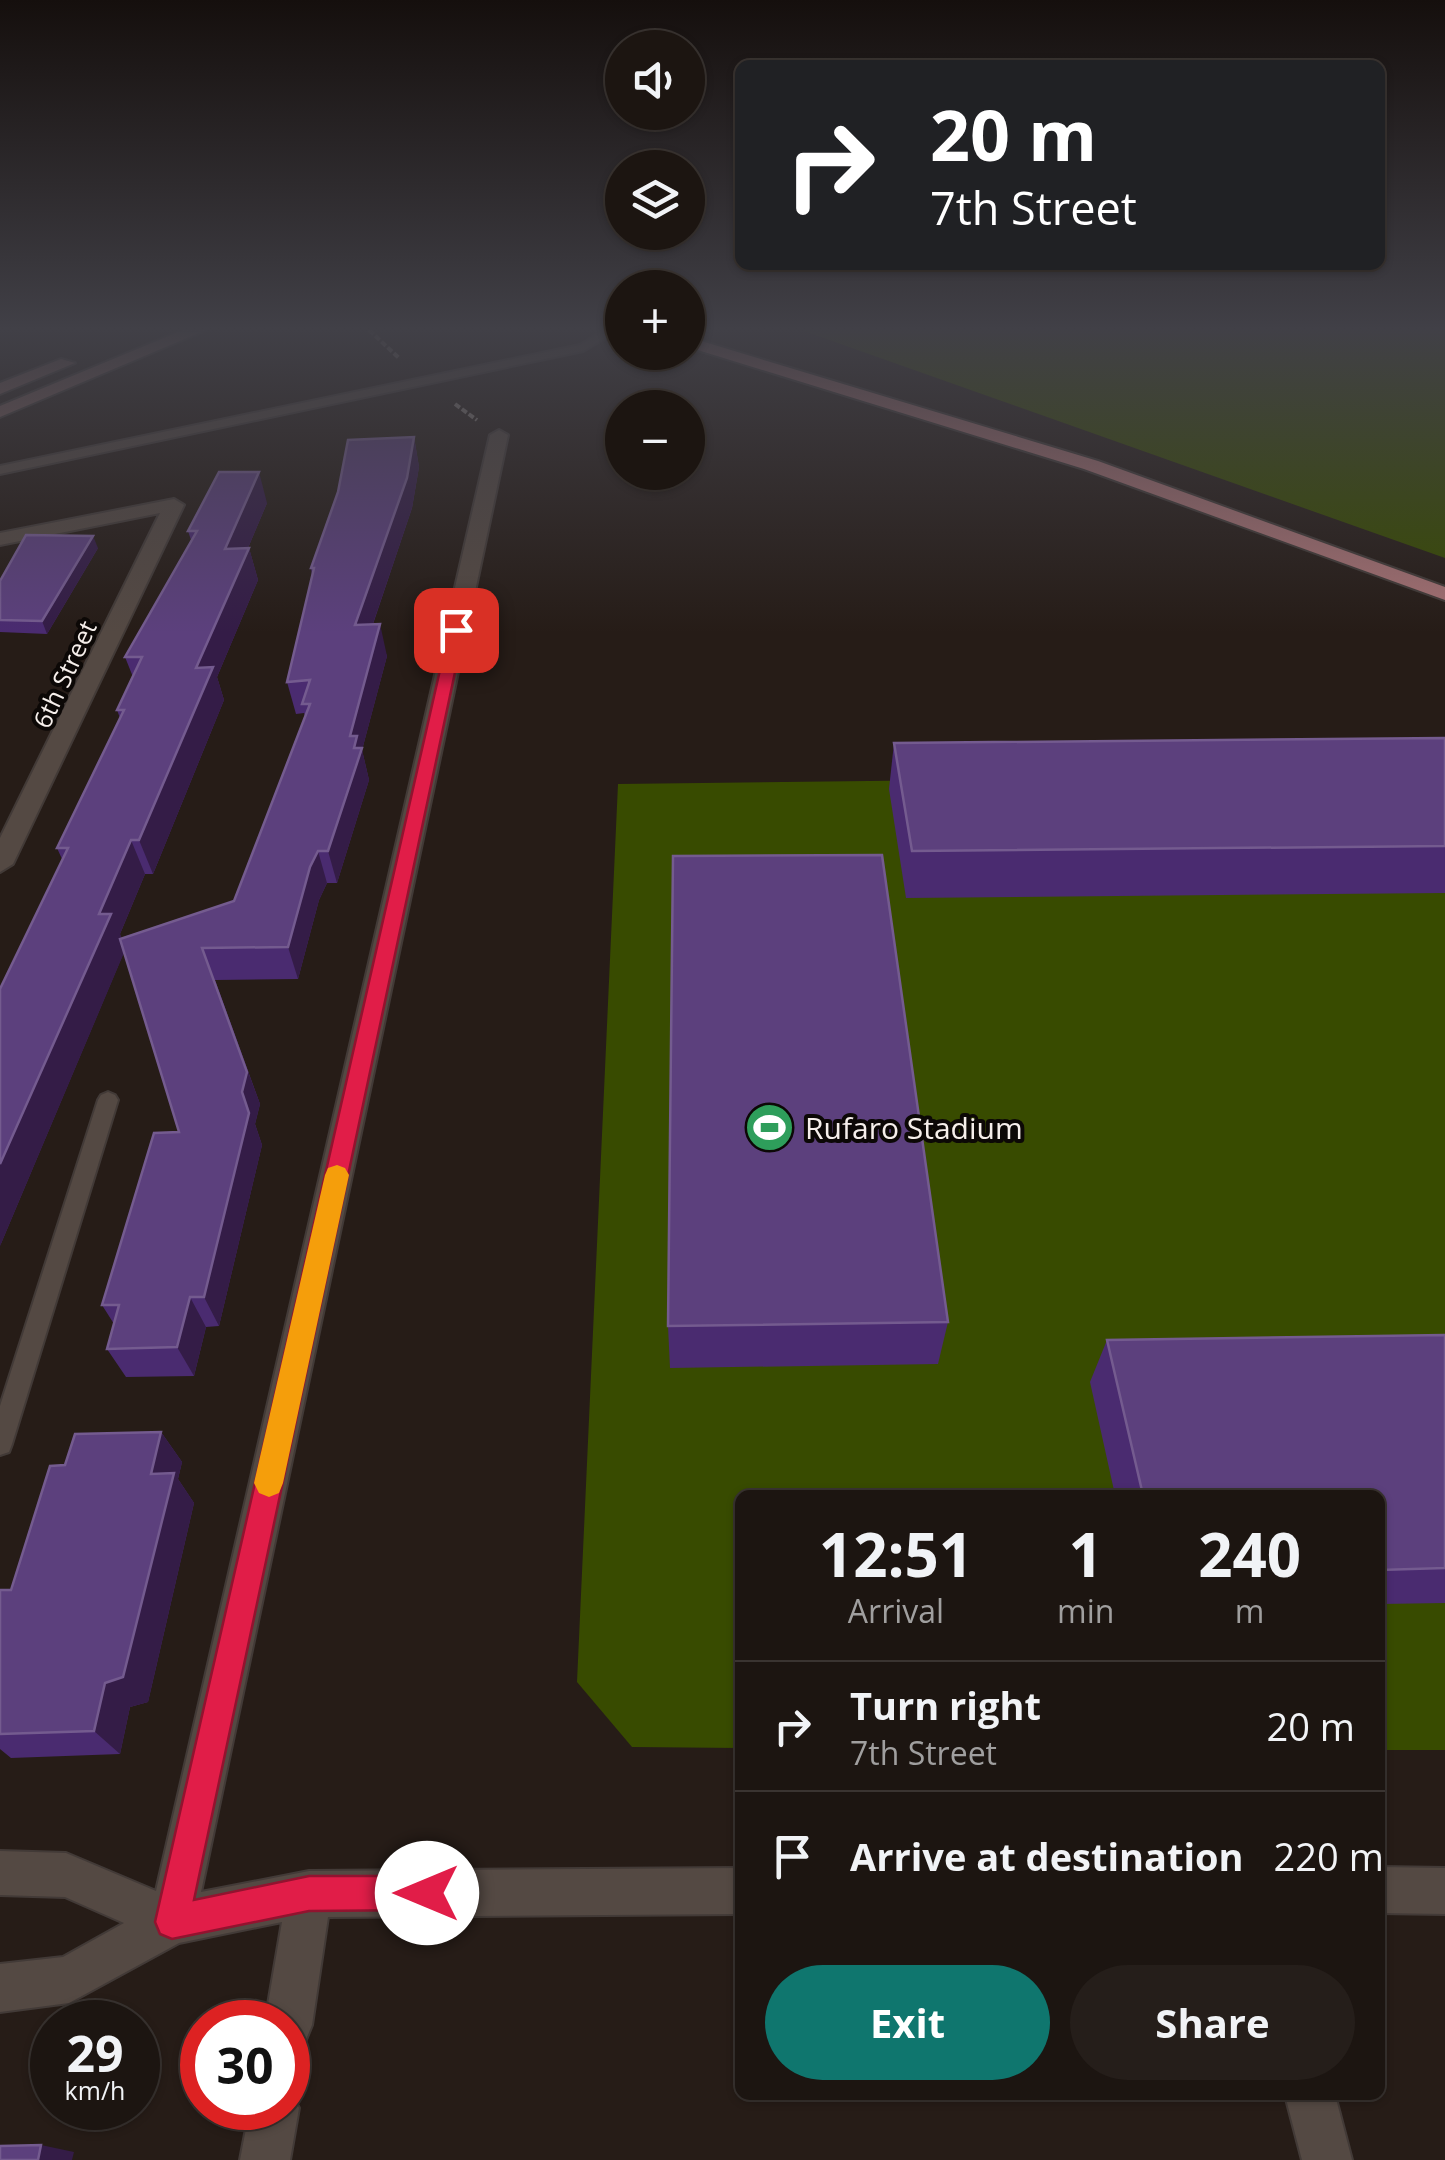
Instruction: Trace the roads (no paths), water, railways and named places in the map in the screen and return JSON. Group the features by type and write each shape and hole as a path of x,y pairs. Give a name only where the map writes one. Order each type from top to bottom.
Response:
{"main road":[{"path":"977,431 1092,466 1445,594"}],"street":[{"path":"172,1922 499,435"},
{"name":"6th Street","path":"0,539 174,505 0,864"},
{"path":"0,1873 66,1875 172,1922"},
{"path":"1385,1890 1445,1891"},
{"path":"0,1988 70,1980 172,1922 309,1894 735,1891"},
{"path":"292,2000 309,1894"},
{"path":"1311,2100 1327,2160"},
{"path":"265,2160 270,2130"}],"lane":[{"path":"0,470 187,431"},
{"path":"0,1444 108,1100"}],"place":[{"name":"Rufaro Stadium","path":"770,1127"}]}
